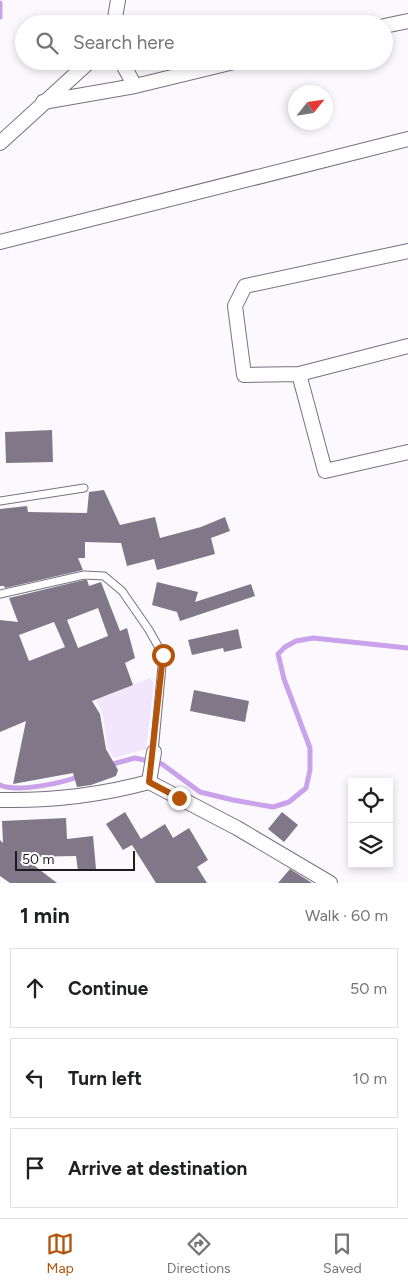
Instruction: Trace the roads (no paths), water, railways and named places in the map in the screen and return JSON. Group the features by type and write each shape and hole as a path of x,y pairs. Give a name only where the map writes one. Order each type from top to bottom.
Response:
{"street":[{"path":"116,15 118,0"},
{"path":"393,24 408,21"},
{"path":"0,143 80,70"},
{"path":"126,70 135,86"},
{"path":"43,102 135,86 201,70"},
{"path":"0,242 408,139"},
{"path":"408,251 245,286 235,306 244,375 299,374 408,346"},
{"path":"299,374 325,471 408,452"},
{"path":"150,777 154,752"},
{"path":"0,800 30,801 121,790 150,777"},
{"path":"150,777 330,883"}],"lane":[{"path":"0,501 84,488"},
{"path":"0,594 84,575 104,576 122,591 149,630 163,655 154,752"}],"waterway":[{"path":"0,3 0,17"},
{"path":"109,765 135,758 162,764 200,792 273,807 289,802 306,788 310,770 310,748 284,679 278,654 285,647 296,641 313,638 408,648"},
{"path":"0,785 28,788 80,776"}]}
